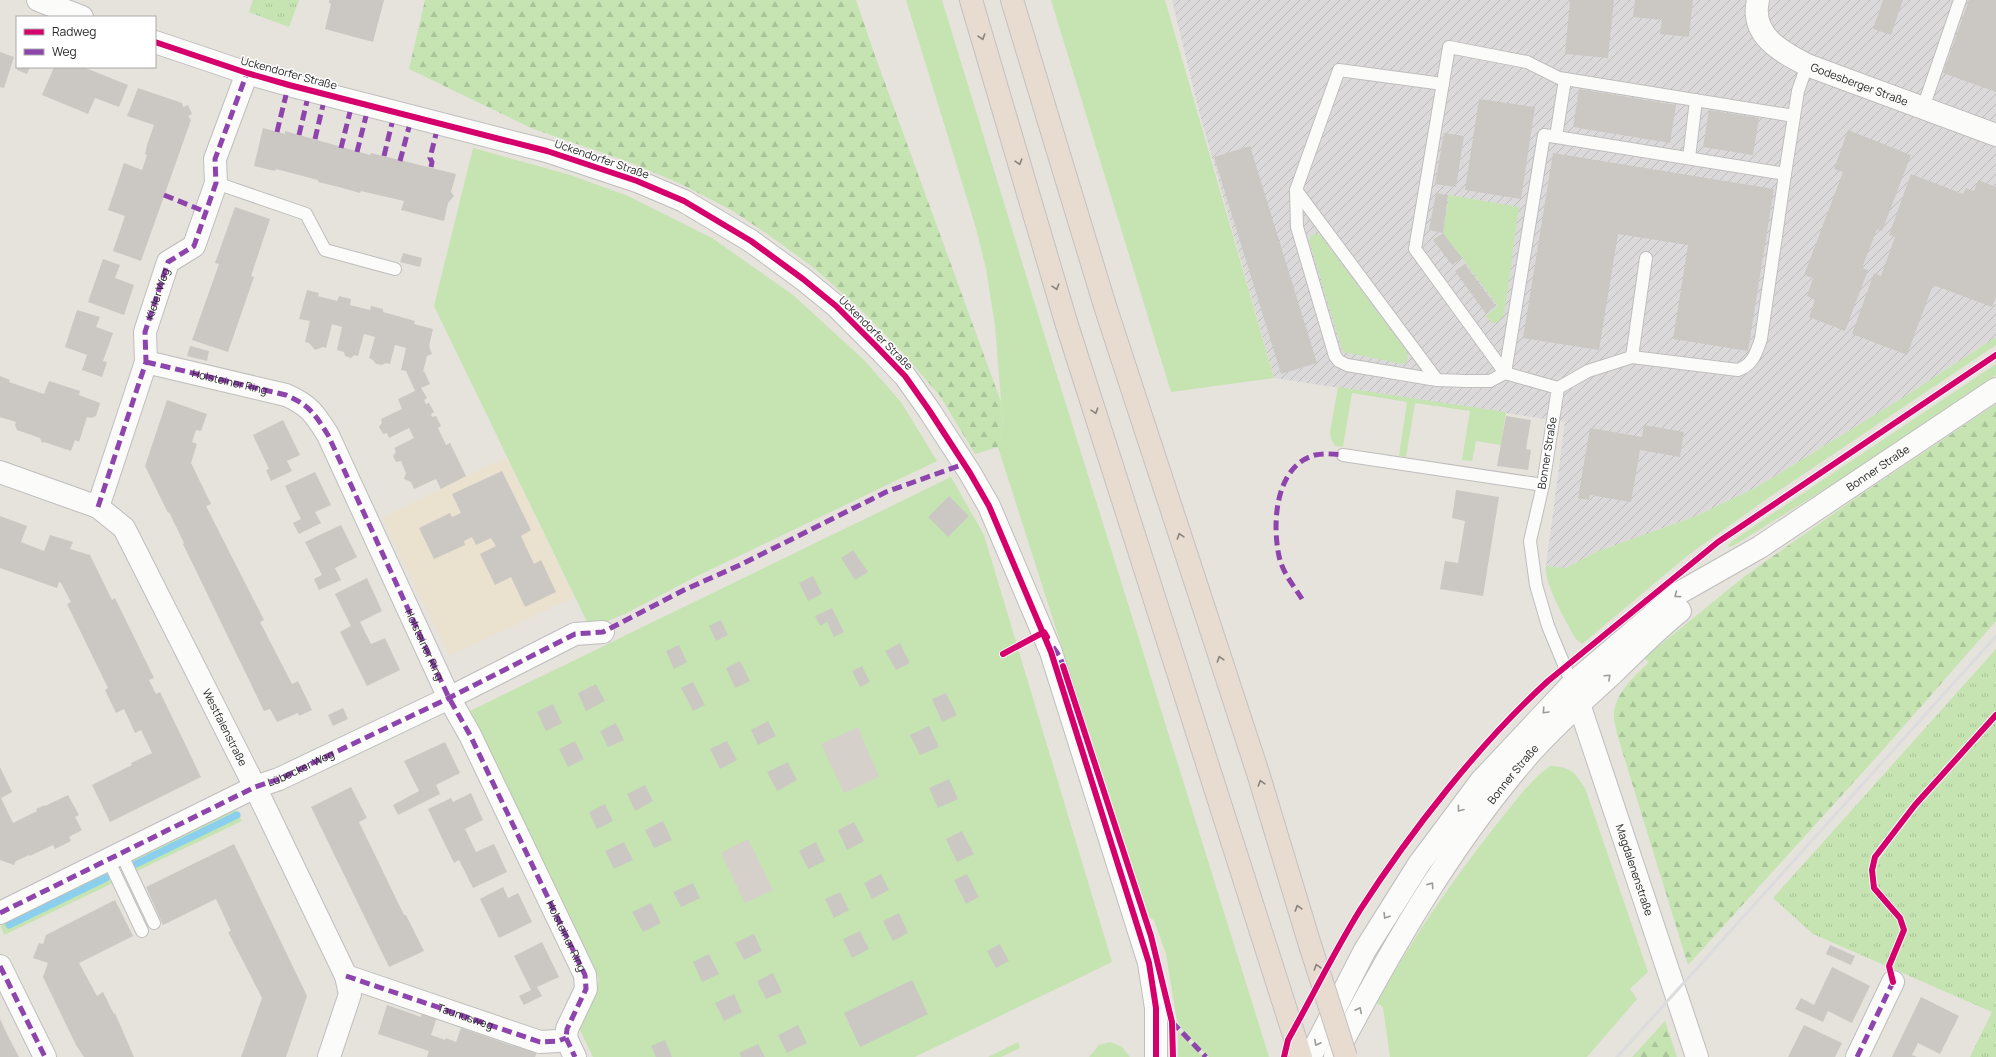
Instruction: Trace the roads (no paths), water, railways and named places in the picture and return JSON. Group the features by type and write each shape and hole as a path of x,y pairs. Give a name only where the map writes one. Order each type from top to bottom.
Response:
{"highway":[{"path":"971,0 1066,322 1301,1057"},
{"path":"1012,0 1105,306 1258,773 1310,945 1346,1057"}],"street":[{"path":"38,0 79,16"},
{"name":"Godesberger Straße","path":"1758,0 1757,20 1761,32 1768,41 1786,54 1807,65 1996,135"},
{"name":"Uckendorfer Straße","path":"156,42 247,73 548,151 624,176 684,201 751,241 803,279 836,306 904,376 970,473 989,506 1051,652 1149,963 1156,1008 1156,1057"},
{"name":"Kieler Weg","path":"98,507 146,362 145,332 168,262 194,246 216,183 215,159 247,73"},
{"name":"Holsteiner Ring","path":"146,362 286,395 303,402 315,414 328,435 449,698 470,735 585,975 586,989 567,1029 566,1038"},
{"name":"Bonner Straße","path":"1310,1057 1365,950 1420,864 1481,781 1576,693 1679,593 1760,548 1996,389"},
{"name":"Westfalenstraße","path":"0,472 98,507 124,528 255,786 346,976 350,994 329,1057"},
{"name":"Lübecker Weg","path":"0,913 255,786 279,780 449,698 575,634 603,632"},
{"name":"Bonner Straße","path":"1335,1057 1366,997 1425,894 1478,818 1576,693"},
{"name":"Magdalenenstraße","path":"1576,693 1697,1057"},
{"path":"0,966 45,1057"},
{"name":"Taunusweg","path":"346,976 540,1042 558,1041 566,1038"},
{"path":"1857,1057 1893,982"},
{"path":"566,1038 575,1057"}],"lane":[{"path":"1923,108 1960,0"},
{"path":"1794,116 1559,78 1528,62 1449,47 1414,249 1505,373 1558,388 1588,372 1632,357 1738,370 1746,367 1754,358 1760,339 1798,91 1807,65"},
{"path":"1442,84 1339,70 1296,190 1297,227 1334,356 1339,361 1347,365 1437,380 1490,381 1505,373"},
{"path":"1556,136 1565,79"},
{"path":"1689,158 1696,100"},
{"path":"1505,373 1544,135 1785,174"},
{"path":"216,183 306,214 325,250 395,269"},
{"path":"1296,190 1437,380"},
{"path":"1632,357 1646,258"},
{"name":"Bonner Straße","path":"1558,388 1542,486 1530,541 1536,585 1548,626 1576,693"},
{"path":"1342,455 1542,486"},
{"path":"114,856 154,923"},
{"path":"114,856 142,931"}],"waterway":[{"path":"136,864 237,815"},
{"path":"9,925 106,878"}],"railway":[{"path":"1617,1057 1996,636"}]}
